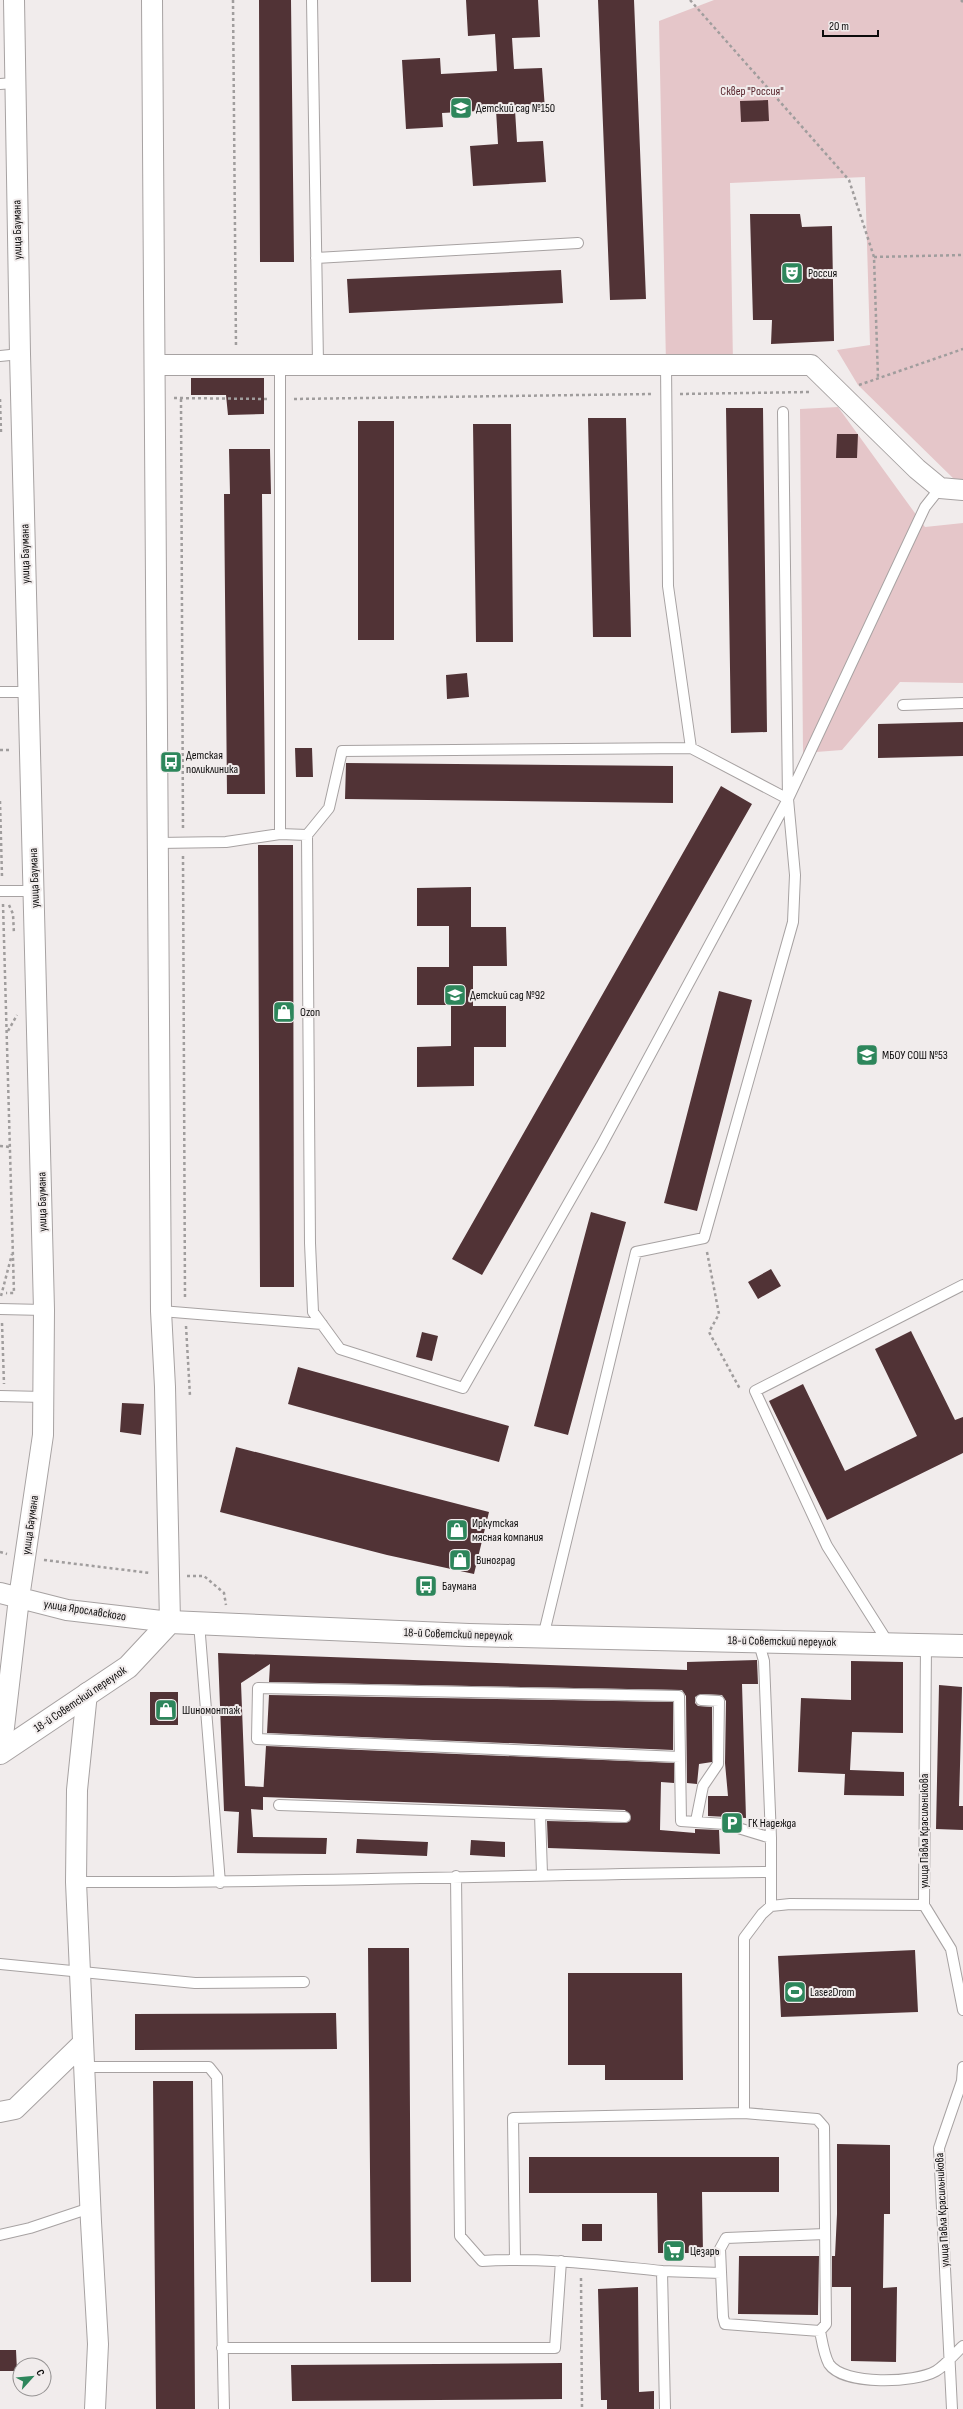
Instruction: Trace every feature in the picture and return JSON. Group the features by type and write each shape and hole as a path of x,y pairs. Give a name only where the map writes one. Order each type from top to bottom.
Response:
{"street":[{"name":"улица Баумана","path":"0,1753 9,1596 25,1558 43,1436 44,1397 44,1310 20,354 7,83 14,0"},
{"path":"152,0 161,1311 165,1387 170,1622"},
{"path":"155,365 237,364 280,366 318,363 812,365 840,391 917,470 940,488 963,490"},
{"name":"улица Ярославского","path":"9,1596 67,1610 170,1622"},
{"name":"18-й Советский переулок","path":"0,1753 87,1693 128,1667 170,1622 543,1636 963,1646"},
{"path":"87,1693 77,1790 76,1882 90,2208 98,2344 95,2409"},
{"path":"0,2112 15,2109 83,2043"}],"lane":[{"path":"312,0 318,363"},
{"path":"316,258 578,243"},
{"path":"0,356 20,354"},
{"path":"666,364 668,586 691,748"},
{"path":"280,366 280,834"},
{"path":"543,1636 636,1252 704,1238 793,922 795,875 788,799 784,412"},
{"path":"788,799 691,748 342,751 329,808 307,835 310,1242 313,1312 340,1349 463,1388 601,1146 788,799 926,507 940,488"},
{"path":"0,692 29,692"},
{"path":"903,705 963,703"},
{"path":"158,843 226,842 280,834 307,835"},
{"path":"1,891 34,891"},
{"path":"889,1644 827,1546 755,1391 963,1285"},
{"path":"1,1309 44,1310"},
{"path":"161,1311 322,1324"},
{"path":"2,1396 44,1397"},
{"path":"199,1624 220,1883"},
{"path":"758,1640 764,1661 771,1838 771,1906"},
{"name":"улица Павла Красильникова","path":"926,1644 924,1905 951,1949 963,2010"},
{"path":"680,1757 257,1739 258,1688 679,1696 680,1757 680,1821 724,1824 771,1838"},
{"path":"696,1821 703,1786 718,1764 719,1702 701,1700"},
{"path":"278,1805 625,1817"},
{"path":"540,1814 542,1874"},
{"path":"76,1882 220,1883 542,1874 771,1872"},
{"path":"456,1876 460,2236 482,2261 515,2258 561,2260 662,2271 721,2273"},
{"path":"744,2113 744,1938 762,1914 771,1906 924,1905"},
{"path":"0,1964 195,1983 304,1982"},
{"path":"84,2067 209,2067 216,2077 224,2409"},
{"name":"улица Павла Красильникова","path":"952,2409 939,2148 962,2081 963,2067"},
{"path":"515,2258 513,2118 744,2113 817,2119 824,2127 826,2324 820,2331"},
{"path":"0,2235 30,2228 90,2208"},
{"path":"820,2331 725,2324 723,2317 720,2249 726,2238 825,2234"},
{"path":"222,2348 555,2348 561,2260"},
{"path":"662,2271 665,2409"},
{"path":"820,2331 829,2364 838,2371 854,2379 919,2377 937,2370 963,2346"}],"path":[{"path":"233,0 237,364"},
{"path":"690,0 850,180 874,257 878,378"},
{"path":"874,257 963,255"},
{"path":"173,398 279,399 840,391 963,349"},
{"path":"181,399 185,1312 190,1396"},
{"path":"0,800 1,891 14,1293 1,1293"},
{"path":"0,1146 10,1146"},
{"path":"704,1238 719,1314 709,1332 744,1395 755,1391"},
{"path":"2,1396 1,1293 13,1250"},
{"path":"0,1552 25,1558 169,1575 204,1576 224,1593 228,1624"},
{"path":"581,2262 582,2409"}],"green space":[{"name":"Сквер \"Россия\"","path":"714,0 963,0 963,479 955,480 858,385 837,350 870,345 865,177 730,183 733,364 666,364 659,21"},
{"path":"838,407 925,527 963,523 963,683 900,682 842,750 803,753 800,409"}],"building":[{"path":"259,0 291,0 294,262 260,262"},
{"path":"466,0 538,0 540,37 512,38 514,69 542,68 545,109 515,110 517,142 543,141 546,182 473,186 470,146 498,144 496,110 442,113 443,127 406,129 402,60 440,58 441,74 497,71 495,34 468,36"},
{"path":"598,0 634,0 646,299 610,300"},
{"path":"768,100 769,121 741,122 740,101"},
{"name":"Россия","path":"750,214 800,214 802,227 832,226 834,341 771,344 772,320 753,320"},
{"path":"561,270 563,303 349,313 347,279"},
{"path":"191,378 264,378 264,414 228,415 226,395 191,395"},
{"path":"726,408 763,408 767,732 731,733"},
{"path":"588,418 626,418 631,637 593,637"},
{"path":"358,421 394,421 394,640 358,640"},
{"path":"473,424 511,424 513,642 476,642"},
{"path":"837,434 858,434 857,458 836,458"},
{"path":"229,449 270,449 271,494 262,494 265,794 227,794 224,494 230,494"},
{"path":"467,673 469,697 447,699 446,675"},
{"path":"963,722 963,756 878,758 878,724"},
{"path":"295,748 312,748 313,777 296,777"},
{"path":"346,763 673,766 673,803 345,799"},
{"path":"721,786 752,804 482,1275 452,1259"},
{"path":"258,845 293,845 294,1287 260,1287"},
{"path":"471,887 471,927 506,927 507,966 473,966 473,1006 506,1006 506,1047 474,1047 474,1086 417,1087 417,1047 451,1046 451,1005 417,1005 417,967 449,967 449,926 417,926 417,888"},
{"path":"719,991 752,1000 697,1211 664,1203"},
{"path":"591,1212 626,1222 568,1435 534,1426"},
{"path":"771,1269 781,1286 758,1299 748,1282"},
{"path":"911,1331 955,1420 963,1417 963,1453 827,1520 769,1401 803,1384 845,1471 917,1436 875,1349"},
{"path":"422,1332 438,1336 432,1361 416,1357"},
{"path":"298,1367 509,1426 499,1462 288,1404"},
{"path":"122,1403 144,1404 141,1435 120,1432"},
{"path":"236,1447 489,1512 474,1574 387,1555 220,1512"},
{"path":"218,1653 687,1670 687,1662 757,1660 758,1684 742,1684 746,1818 708,1816 708,1796 728,1796 725,1763 726,1701 722,1695 701,1694 695,1697 695,1703 698,1706 712,1707 712,1762 699,1764 697,1784 687,1783 686,1696 682,1690 269,1682 270,1664 241,1683 245,1786 264,1787 266,1746 674,1763 674,1783 661,1782 660,1830 695,1833 695,1829 719,1830 720,1854 548,1848 547,1821 625,1823 630,1821 631,1817 625,1810 263,1797 263,1810 251,1809 253,1837 327,1838 326,1854 237,1853 239,1812 224,1811"},
{"path":"851,1661 903,1662 903,1733 852,1732 850,1770 904,1772 904,1796 844,1795 845,1774 798,1772 801,1698 851,1700"},
{"path":"939,1685 962,1687 959,1806 963,1806 963,1830 936,1829"},
{"path":"150,1692 178,1692 178,1725 150,1725"},
{"path":"269,1695 673,1702 673,1750 267,1733"},
{"path":"357,1839 428,1842 427,1856 356,1853"},
{"path":"471,1840 505,1842 505,1857 470,1855"},
{"path":"368,1948 409,1948 411,2282 371,2282"},
{"path":"915,1950 918,2012 781,2017 778,1956"},
{"path":"568,1973 682,1973 683,2080 605,2080 605,2065 568,2065"},
{"path":"336,2013 337,2049 135,2050 135,2014"},
{"path":"153,2081 193,2081 195,2409 156,2409"},
{"path":"837,2144 890,2145 890,2214 884,2214 883,2288 897,2287 896,2362 851,2361 851,2287 832,2287 832,2256 835,2256 837,2214"},
{"path":"529,2157 779,2157 779,2192 702,2192 703,2253 658,2253 657,2193 529,2193"},
{"path":"582,2224 602,2224 602,2241 582,2241"},
{"path":"739,2256 819,2256 818,2315 738,2314"},
{"path":"638,2287 639,2392 654,2391 654,2409 607,2409 607,2400 601,2400 598,2289"},
{"path":"0,2350 16,2350 16,2357 12,2357 12,2371 0,2371"},
{"path":"562,2363 562,2399 292,2401 291,2365"}],"place":[{"name":"Детский сад №150","path":"461,108"},
{"name":"Россия","path":"792,273"},
{"name":"Детская поликлиника","path":"171,762"},
{"name":"Детский сад №92","path":"455,995"},
{"name":"Ozon","path":"284,1012"},
{"name":"МБОУ СОШ №53","path":"867,1055"},
{"name":"Иркутская мясная компания","path":"457,1530"},
{"name":"Виноград","path":"460,1560"},
{"name":"Баумана","path":"426,1586"},
{"name":"Шиномонтаж","path":"166,1710"},
{"name":"ГК Надежда","path":"732,1823"},
{"name":"LaseгDrom","path":"795,1992"},
{"name":"Цезарь","path":"674,2251"}]}
